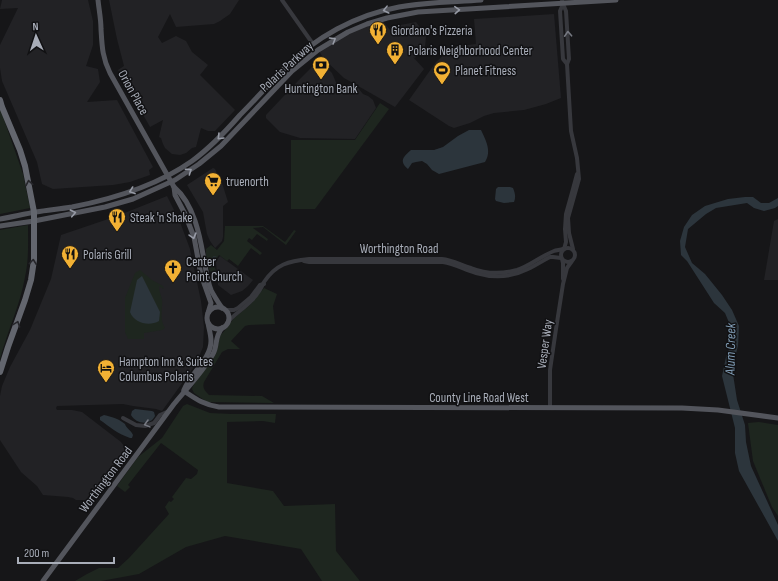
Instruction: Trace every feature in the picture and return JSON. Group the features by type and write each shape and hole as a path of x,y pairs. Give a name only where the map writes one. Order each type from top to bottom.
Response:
{"highway":[{"path":"0,100 25,166 34,212 34,260 29,289 0,372"}],"main road":[{"name":"Orion Place","path":"98,0 102,48 106,65 172,182 175,194 194,237 203,282 211,303 208,313"},
{"name":"Polaris Parkway","path":"3,218 71,207 133,191 192,162 232,124 284,68 313,44 344,25 372,14 400,7 441,2 481,0"},
{"name":"Polaris Parkway","path":"0,226 34,221 118,204 172,182 199,164 221,146 301,63 318,50 348,32 378,20 409,14 562,2 616,0"},
{"name":"Orion Place","path":"174,187 180,192 194,219 200,238 208,280 211,289 224,309"},
{"path":"203,282 216,298"},
{"path":"215,307 224,309 228,317 227,323 222,328 212,327 207,320 208,313 215,307"},
{"name":"Worthington Road","path":"43,581 184,391 209,350 211,340 208,323"},
{"name":"Worthington Road","path":"184,391 190,386 214,353 217,335 222,328"},
{"name":"County Line Road West","path":"184,391 203,403 218,407 682,408 718,410 778,418"}],"street":[{"path":"282,0 313,44"},
{"path":"562,2 566,11 569,59 567,64 571,131 576,153 578,169 579,179 568,224 569,239 575,255 572,261 568,262 562,259 561,252 566,242 566,214 578,169"},
{"path":"563,249 568,247 573,249"},
{"name":"Worthington Road","path":"227,323 231,317 244,308 254,298 270,275 278,267 287,262 309,259 442,259 454,261 476,270 489,273 501,273 525,267 553,252 563,249"},
{"name":"Worthington Road","path":"299,260 309,262 443,262 481,275 495,276 508,275 526,270 550,257 562,259"},
{"name":"Vesper Way","path":"562,259 563,284"},
{"name":"Vesper Way","path":"550,408 550,370 563,284 567,268 572,261"},
{"name":"Worthington Road","path":"224,309 233,311 238,308 251,297 260,285 264,284"},
{"path":"123,418 136,425 145,426 154,423 160,415 170,411"}],"shaded area":[{"path":"2,0 88,0 93,21 93,45 86,66 98,69 100,82 87,102 117,100 153,167 149,170 150,175 130,182 113,185 53,189 42,184 37,162 2,81 0,68 0,45 18,8 0,9"},
{"path":"109,0 239,0 230,14 214,24 176,27 170,14 158,37 162,43 176,36 186,41 192,52 208,65 200,75 235,110 215,131 208,131 201,128 196,147 192,148 186,153 180,155 172,154 165,148 161,138 159,137 163,120 150,127 118,70 124,66"},
{"path":"554,14 561,98 524,110 494,113 454,128 409,100 436,62 450,49 453,47 476,44 474,19"},
{"name":"Polaris Neighborhood Center","path":"381,19 390,30 390,27 416,22 426,36 425,47 422,47 415,58 413,57 424,69 395,107 344,78 325,60 318,50 335,39"},
{"path":"320,61 332,73 338,87 350,84 358,88 363,94 373,100 376,108 355,139 300,138 280,132 266,118 266,115 298,81"},
{"path":"380,103 389,109 315,209 291,209 291,140 355,140"},
{"path":"0,108 23,174 30,208 0,214"},
{"path":"213,168 215,169 223,186 228,202 223,206 222,241 215,248 207,234 203,212 187,185"},
{"path":"167,196 180,222 190,249 201,301 204,327 203,347 196,364 162,411 123,404 57,406 57,410 82,412 121,442 124,446 124,452 91,496 91,500 76,500 68,497 43,495 37,486 21,472 0,440 0,396 2,386 10,367 30,330 51,279 61,235 117,216"},
{"path":"778,219 778,280 764,280 774,221"},
{"path":"28,225 28,258 23,288 0,359 0,230"},
{"path":"225,226 263,226 285,242 294,230 296,231 286,245 263,227 253,228 268,239 267,241 257,234 252,240 249,238 247,241 262,253 260,255 251,248 238,266 229,259 227,261 219,255 214,262 216,272 212,273 207,265 206,249 211,245 217,250 224,241"},
{"path":"220,256 253,280 242,291 231,295 218,285 216,262"},
{"path":"140,270 152,280 163,286 164,289 159,286 159,288 162,299 162,321 165,328 162,330 144,333 144,339 128,339 125,332 125,298 135,273"},
{"path":"264,288 277,294 273,306 275,324 245,326 231,341 240,349 228,349 222,352 203,386 209,395 262,396 274,403 207,402 194,393 192,389 193,386 216,354 220,336 234,318 250,305"},
{"path":"187,404 210,413 276,414 275,423 263,421 227,422 227,483 273,491 284,506 335,504 336,551 360,581 322,581 301,549 225,536 186,547 139,574 101,581 75,581 99,568 118,568 169,514 165,507 169,501 171,502 174,499 172,497 186,478 191,479 197,474 198,470 161,443 128,485 130,487 125,492 117,486 138,457 162,438 183,406"},
{"path":"759,422 778,425 778,516 772,507 753,461 748,423"}],"water":[{"path":"469,130 481,130 488,150 485,162 439,174 422,161 412,163 408,169 405,166 403,159 411,150 434,150 443,147"},
{"path":"498,187 513,188 515,195 514,202 504,203 496,201 496,189"},
{"name":"Alum Creek","path":"753,197 761,203 769,203 778,198 778,206 764,211 754,208 747,203 716,208 688,229 685,247 692,263 705,274 722,295 732,310 739,326 738,346 734,361 733,374 737,400 745,425 746,442 751,466 778,525 778,541 739,471 735,453 735,428 722,376 726,357 732,342 730,325 725,313 714,303 687,261 681,255 680,241 684,227 692,215 705,206 728,199"},
{"path":"142,276 160,312 159,321 151,324 138,321 130,312 137,280"},
{"path":"135,409 152,411 154,412 155,416 150,421 143,423 139,422 131,415 132,411"},
{"path":"104,415 118,419 125,424 133,435 132,438 118,432 100,420 100,417"}],"waterway":[{"path":"212,267 213,257 216,257"}],"place":[{"name":"Giordano's Pizzeria","path":"378,45"},
{"name":"Polaris Neighborhood Center","path":"395,65"},
{"name":"Huntington Bank","path":"321,80"},
{"name":"Planet Fitness","path":"442,85"},
{"name":"truenorth","path":"213,196"},
{"name":"Steak 'n Shake","path":"117,232"},
{"name":"Polaris Grill","path":"70,269"},
{"name":"Center Point Church","path":"173,283"},
{"name":"Hampton Inn & Suites Columbus Polaris","path":"106,383"}]}
